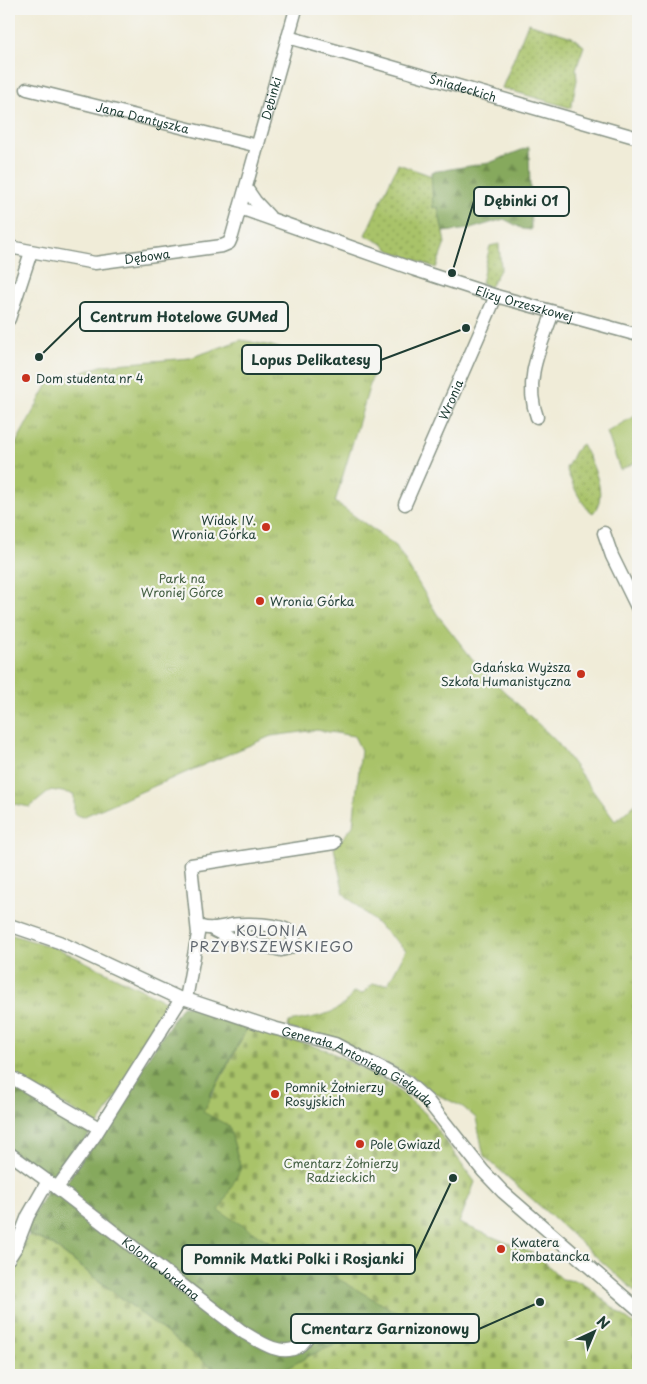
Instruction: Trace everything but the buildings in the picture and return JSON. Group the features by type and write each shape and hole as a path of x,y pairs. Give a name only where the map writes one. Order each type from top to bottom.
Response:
{"street":[{"name":"Dębinki","path":"246,188 296,9"},
{"name":"Śniadeckich","path":"288,37 638,138"},
{"name":"Jana Dantyszka","path":"26,89 258,146"},
{"name":"Dębowa","path":"9,247 95,263 222,246 230,241 246,188"},
{"name":"Elizy Orzeszkowej","path":"246,188 254,201 271,218"},
{"name":"Elizy Orzeszkowej","path":"240,208 496,296 638,335"},
{"path":"9,319 31,252"},
{"name":"Wronia","path":"405,504 496,296"},
{"path":"537,417 533,406 532,378 534,363 553,312"},
{"path":"604,533 612,556 638,609"},
{"path":"9,1258 16,1247 28,1216 100,1128 183,999 198,934 191,865 334,843"},
{"name":"Generała Antoniego Giełguda","path":"9,925 59,942 183,999 273,1028 335,1044 408,1082 427,1100 502,1192 638,1309"},
{"path":"198,926 212,929 229,938 281,950 289,948 294,941 294,937 288,930 278,927 233,925 212,929"},
{"path":"9,1076 100,1128"},
{"name":"Kolonia Jordana","path":"9,1153 243,1332 271,1348 286,1350 298,1347 315,1325"}],"green space":[{"path":"528,23 572,37 584,46 576,69 577,80 571,108 502,88"},
{"path":"529,147 531,230 523,229 504,219 470,229 443,232 438,207 433,208 431,172 489,163"},
{"path":"398,164 432,176 433,207 438,207 445,243 436,268 389,250 385,245 365,235"},
{"path":"499,244 501,268 490,287 481,283 490,246"},
{"name":"Park na Wroniej Górce","path":"241,340 272,346 341,367 374,371 335,502 396,546 437,614 478,666 557,742 615,821 638,802 638,1294 484,1156 476,1118 463,1107 440,1096 404,1072 346,1045 288,1028 289,1022 316,1017 334,1011 348,1000 353,992 362,994 373,984 388,984 406,950 344,894 334,848 353,826 361,750 354,736 317,730 271,736 82,817 74,814 74,794 51,790 30,807 9,803 9,456 48,384 104,365 190,358"},
{"path":"638,414 638,461 620,470 607,432"},
{"path":"582,444 594,469 599,488 598,506 593,513 584,505 566,468"},
{"path":"9,934 59,949 175,1006 98,1125 9,1073"},
{"path":"182,1006 191,1006 248,1027 210,1096 229,1126 241,1169 268,1241 405,1317 313,1354 274,1375 221,1375 52,1244 28,1234 26,1228 49,1187 59,1194"},
{"name":"Cmentarz Żołnierzy Radzieckich","path":"248,1027 327,1050 389,1083 425,1113 475,1182 459,1223 539,1257 562,1279 581,1282 638,1328 638,1375 274,1375 313,1354 404,1317 268,1241 219,1211 241,1168 229,1126 203,1112"},
{"path":"9,1079 93,1129 62,1174 46,1177 9,1149"},
{"path":"29,1235 51,1244 221,1375 9,1375 10,1261"}],"place":[{"name":"Dębinki 01","path":"452,273"},
{"name":"Lopus Delikatesy","path":"466,328"},
{"name":"Centrum Hotelowe GUMed","path":"39,357"},
{"name":"Dom studenta nr 4","path":"26,378"},
{"name":"Widok IV. Wronia Górka","path":"266,527"},
{"name":"Wronia Górka","path":"260,601"},
{"name":"Gdańska Wyższa Szkoła Humanistyczna","path":"581,674"},
{"name":"Pomnik Żołnierzy Rosyjskich","path":"275,1094"},
{"name":"Pole Gwiazd","path":"360,1144"},
{"name":"Pomnik Matki Polki i Rosjanki","path":"453,1178"},
{"name":"Kwatera Kombatancka","path":"501,1249"},
{"name":"Cmentarz Garnizonowy","path":"540,1302"}],"district":[{"name":"KOLONIA PRZYBYSZEWSKIEGO","path":"272,938"}]}
